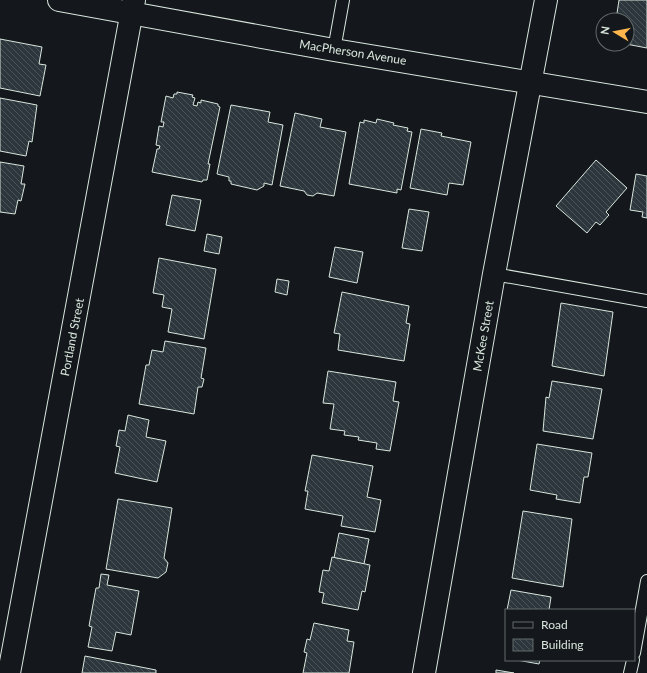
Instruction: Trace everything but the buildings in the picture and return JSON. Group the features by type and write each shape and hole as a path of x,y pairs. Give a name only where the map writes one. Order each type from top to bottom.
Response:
{"street":[{"name":"MacPherson Avenue","path":"59,0 133,6 334,50 647,102"},
{"name":"McKee Street","path":"424,673 494,274 546,0"},
{"name":"Portland Street","path":"9,673 133,6"}],"lane":[{"path":"334,50 343,0"},
{"path":"494,274 647,301"},
{"path":"635,647 647,581"},
{"path":"630,673 633,661"}]}
